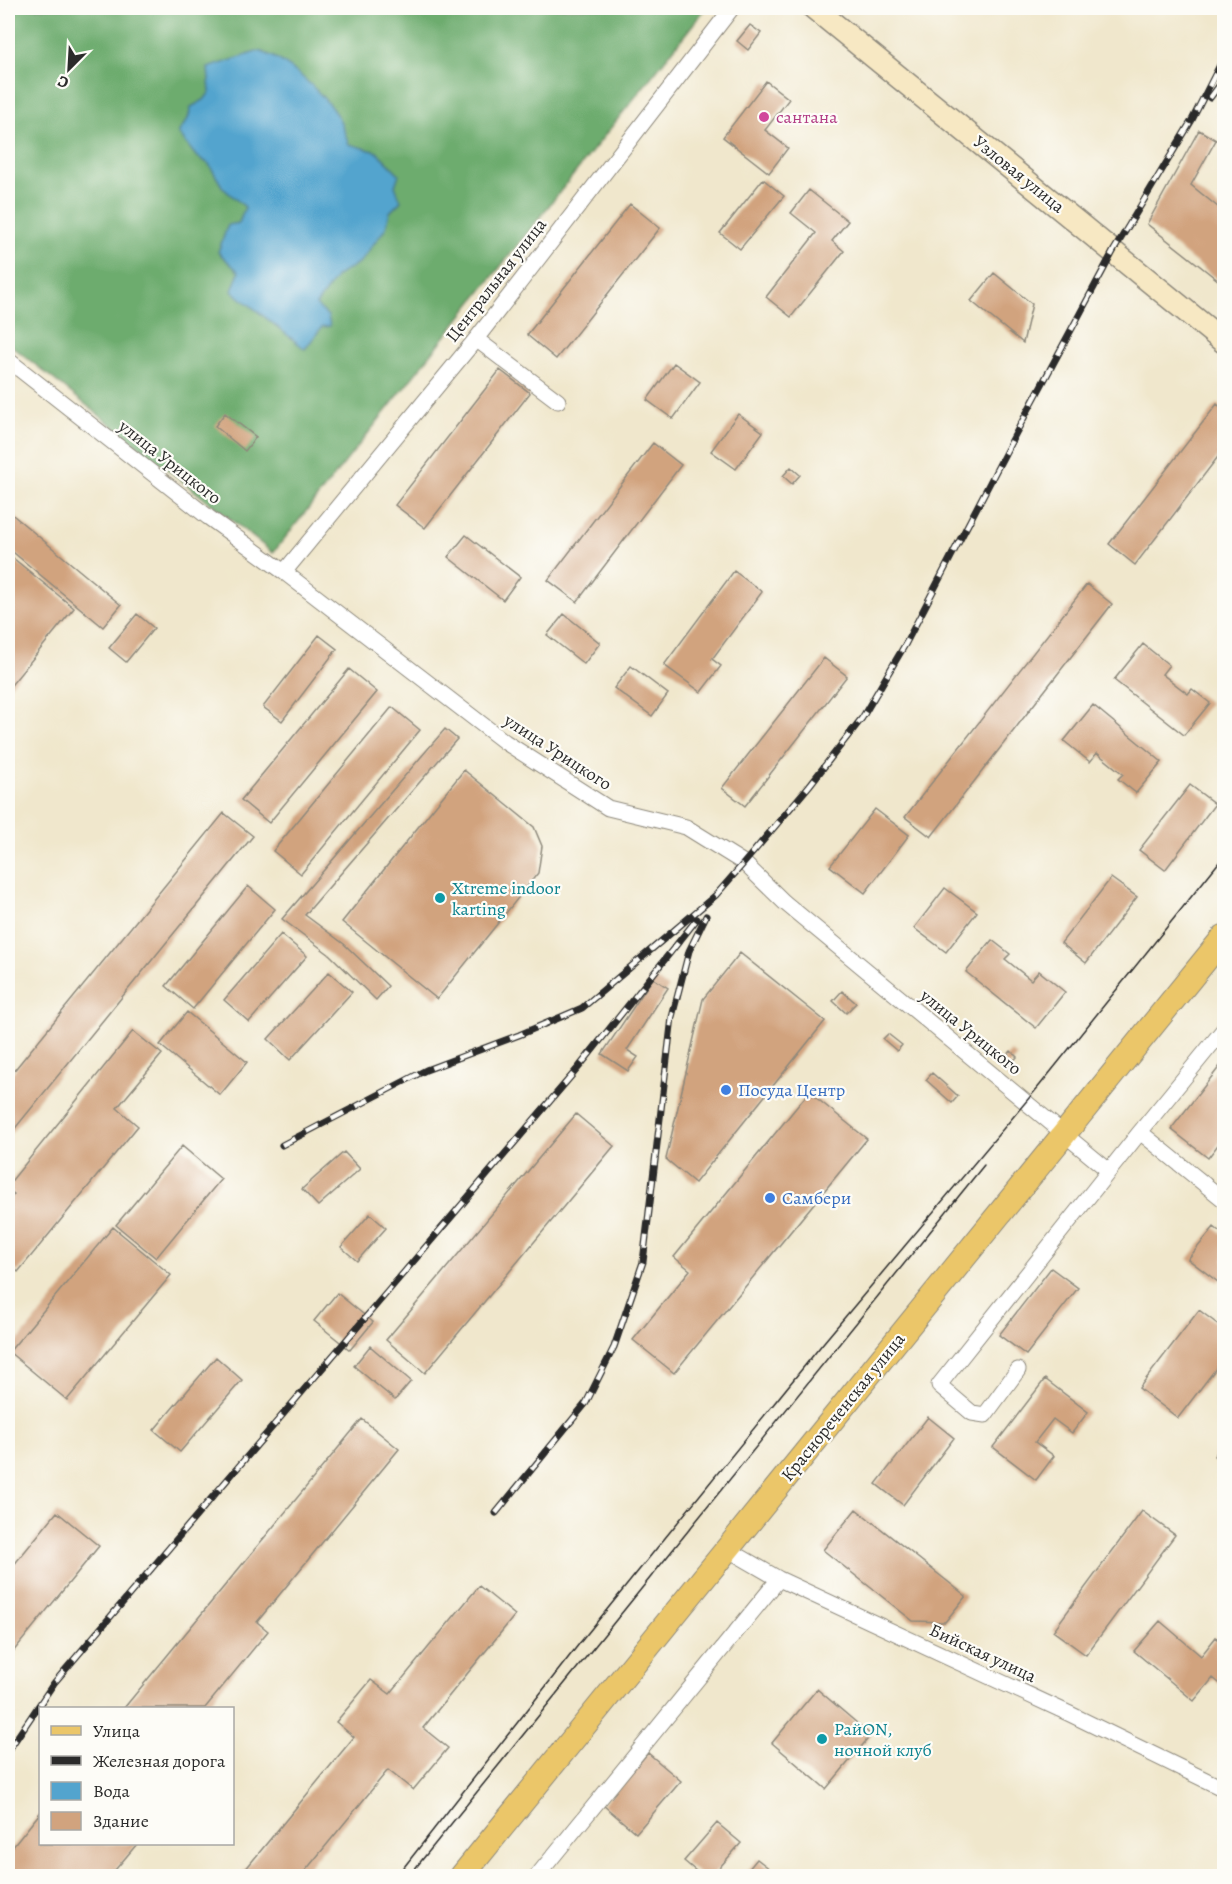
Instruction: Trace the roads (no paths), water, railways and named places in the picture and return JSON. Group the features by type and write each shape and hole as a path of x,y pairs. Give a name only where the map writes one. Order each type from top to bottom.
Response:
{"main road":[{"name":"Краснореченская улица","path":"462,1876 1224,937"}],"street":[{"name":"Центральная улица","path":"284,572 476,339 732,8"},
{"name":"Узловая улица","path":"814,8 1224,342"},
{"path":"476,339 558,401"},
{"name":"улица Урицкого","path":"8,360 208,517 284,572 505,742 609,808 686,827 744,863 792,909 1109,1171"},
{"path":"1018,1370 985,1415 972,1413 939,1384 1224,1029"},
{"path":"1140,1132 1224,1200"},
{"name":"Бийская улица","path":"727,1550 779,1579 1070,1714 1224,1789"},
{"path":"537,1876 779,1579"}],"water":[{"path":"259,51 291,68 321,95 338,117 349,144 377,152 399,174 395,186 401,201 390,212 386,228 360,262 337,276 316,305 328,316 330,326 322,327 305,349 232,291 239,272 218,252 228,225 239,223 245,207 223,188 209,164 196,156 178,133 188,119 191,107 204,100 210,92 208,68"}],"tram line":[{"path":"397,1876 579,1644 824,1342 1040,1085 1224,856"},
{"path":"409,1876 984,1165"}],"railway":[{"path":"282,1145 426,1070 519,1035 582,1008 716,895 744,863 809,786 862,718 906,643 1114,250 1192,120 1224,57"},
{"path":"1210,98 1224,79"},
{"path":"496,1513 586,1403 614,1347 643,1262 672,1017 689,951 706,916"},
{"path":"8,1751 54,1683 579,1067 697,919"}],"place":[{"name":"сантана","path":"764,117"},
{"name":"Xtreme indoor karting","path":"440,898"},
{"name":"Посуда Центр","path":"726,1090"},
{"name":"Самбери","path":"770,1198"},
{"name":"РайON, ночной клуб","path":"822,1739"}]}
